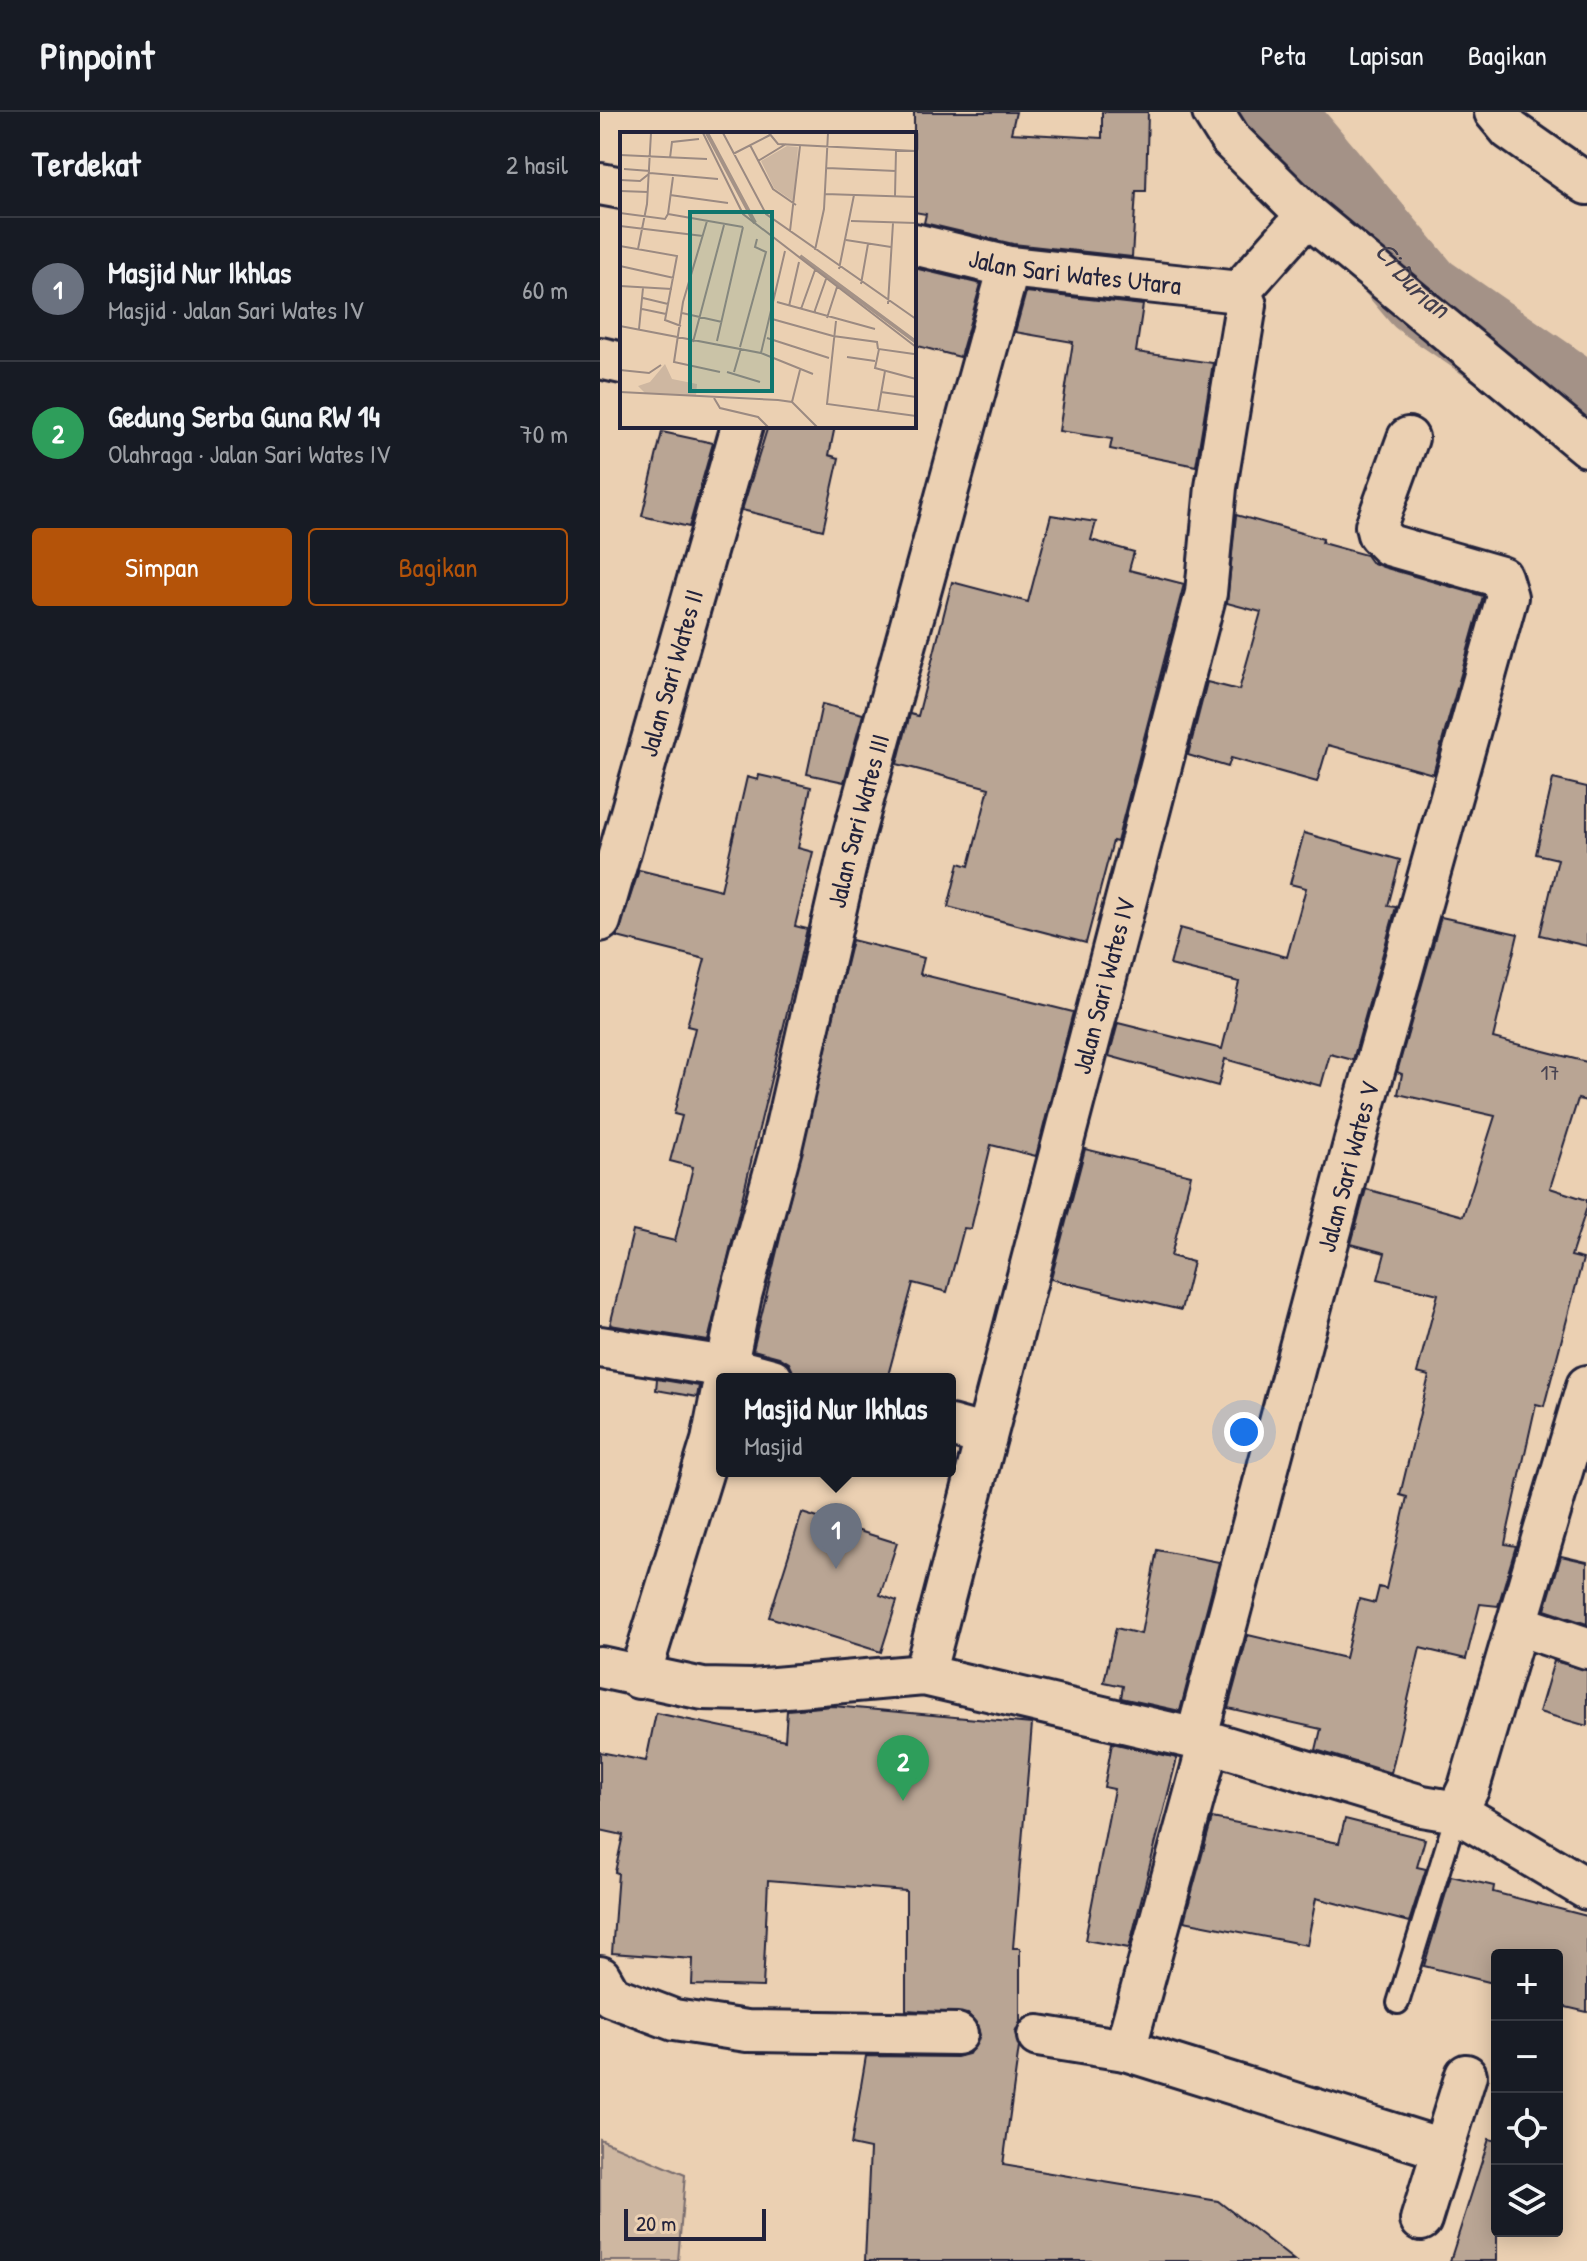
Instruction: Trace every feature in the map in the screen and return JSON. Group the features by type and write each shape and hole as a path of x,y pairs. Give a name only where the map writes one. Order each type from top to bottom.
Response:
{"street":[{"path":"1213,112 1230,139 1307,215 1587,446"},
{"path":"1495,112 1510,130 1587,184"},
{"path":"600,184 620,188"},
{"path":"1239,292 1307,215"},
{"name":"Jalan Sari Wates Utara","path":"916,244 1009,267 1239,292"},
{"name":"Jalan Sari Wates III","path":"725,1373 741,1295 781,1148 849,851 1009,267"},
{"name":"Jalan Sari Wates IV","path":"924,1675 968,1431 1206,593 1216,487 1246,305 1239,292"},
{"path":"600,358 620,363"},
{"name":"Jalan Sari Wates II","path":"600,921 741,428"},
{"name":"Jalan Sari Wates V","path":"1125,2050 1363,1110 1507,597 1501,577 1389,545 1378,534 1376,526 1408,438"},
{"path":"600,1347 716,1377"},
{"path":"1457,1812 1469,1787 1586,1396"},
{"name":"Jalan Sari Wates III","path":"639,1678 716,1420"},
{"path":"1518,1625 1587,1648"},
{"path":"600,1667 639,1678 703,1689 752,1690 924,1675 1202,1740 1422,1806 1457,1812 1587,1889"},
{"path":"600,1977 611,1996 674,2020 747,2031 957,2034"},
{"path":"1038,2036 1125,2050 1442,2149"},
{"path":"1421,2220 1466,2075"}],"lane":[{"path":"1398,2003 1457,1812"}],"shaded area":[{"path":"600,2139 685,2175 678,2261 600,2261"}],"building":[{"path":"914,112 1016,112 1011,133 1102,138 1102,112 1148,112 1146,191 1136,191 1132,257 1013,244 924,223 926,214 916,212"},
{"path":"916,268 981,284 960,357 916,346"},
{"path":"1026,292 1143,305 1136,352 1213,363 1196,466 1110,449 1112,439 1059,431 1073,342 1015,332"},
{"path":"767,428 835,428 829,455 839,458 823,530 742,510"},
{"path":"662,432 713,443 689,527 642,516"},
{"path":"1051,515 1096,522 1091,540 1134,552 1129,570 1184,584 1117,842 1113,841 1086,943 948,907 959,863 969,866 989,788 897,764 910,714 918,716 952,582 1028,602"},
{"path":"1236,515 1323,539 1322,543 1366,555 1371,562 1383,567 1483,596 1433,774 1328,745 1317,782 1231,758 1228,767 1188,755 1207,682 1239,690 1261,612 1227,603"},
{"path":"822,704 863,714 844,782 807,774"},
{"path":"759,775 811,787 798,848 813,852 795,926 807,929 708,1341 610,1325 633,1231 675,1241 693,1167 670,1161 682,1116 674,1114 695,1028 687,1026 705,959 617,937 639,870 721,890 747,777 758,780"},
{"path":"1553,779 1587,787 1587,946 1540,935 1558,859 1536,854"},
{"path":"1304,833 1400,860 1388,906 1396,907 1353,1060 1330,1054 1321,1086 1225,1059 1218,1086 1109,1056 1118,1023 1222,1049 1239,982 1170,965 1180,928 1287,957 1306,888 1290,884"},
{"path":"1441,917 1518,934 1493,1038 1587,1062 1587,1101 1578,1099 1550,1188 1587,1200 1587,1207 1571,1256 1583,1259 1544,1406 1536,1404 1505,1544 1516,1546 1498,1606 1480,1604 1466,1659 1420,1648 1391,1773 1316,1750 1321,1729 1228,1708 1248,1635 1345,1658 1359,1599 1375,1603 1379,1587 1386,1589 1407,1497 1400,1495 1429,1376 1417,1373 1438,1294 1378,1279 1385,1253 1351,1244 1366,1189 1463,1216 1495,1116 1398,1094 1402,1074 1397,1072"},
{"path":"852,940 924,958 920,974 1073,1012 1036,1156 991,1145 971,1229 964,1228 947,1292 913,1283 889,1373 794,1373 789,1363 779,1357 753,1350"},
{"path":"1085,1149 1191,1175 1171,1256 1193,1262 1181,1310 1051,1279"},
{"path":"657,1379 699,1386 697,1397 656,1390"},
{"path":"802,1513 897,1543 880,1595 897,1601 881,1652 769,1617"},
{"path":"1157,1550 1219,1562 1180,1711 1121,1698 1123,1686 1104,1682 1116,1628 1141,1634"},
{"path":"1561,1556 1587,1562 1587,1624 1545,1610"},
{"path":"1554,1661 1587,1670 1587,1726 1539,1712"},
{"path":"833,1706 1032,1724 1013,1948 1020,1948 1020,2022 1015,2033 1019,2047 1003,2165 1218,2201 1295,2261 865,2261 870,2149 851,2145 866,2056 957,2057 969,2054 980,2035 977,2024 968,2014 906,2010 906,1891 768,1880 763,1987 692,1985 693,1959 612,1953 618,1873 615,1872 623,1835 600,1830 600,1752 646,1761 656,1713 785,1740 787,1710"},
{"path":"1112,1743 1177,1758 1129,1948 1085,1940 1114,1789 1104,1787"},
{"path":"1212,1818 1339,1843 1345,1819 1425,1839 1417,1867 1426,1869 1409,1922 1316,1898 1307,1945 1184,1921"},
{"path":"1451,1876 1494,1886 1493,1892 1587,1916 1587,2012 1563,2006 1563,1949 1491,1949 1491,1983 1424,1966"},
{"path":"1491,2140 1491,2237 1497,2237 1497,2261 1450,2261"}],"waterway":[{"name":"Ci Durian","path":"1274,112 1285,131 1423,295 1587,408"}],"place":[{"name":"Masjid Nur Ikhlas","path":"836,1569"},
{"name":"Gedung Serba Guna RW 14","path":"903,1801"}]}
